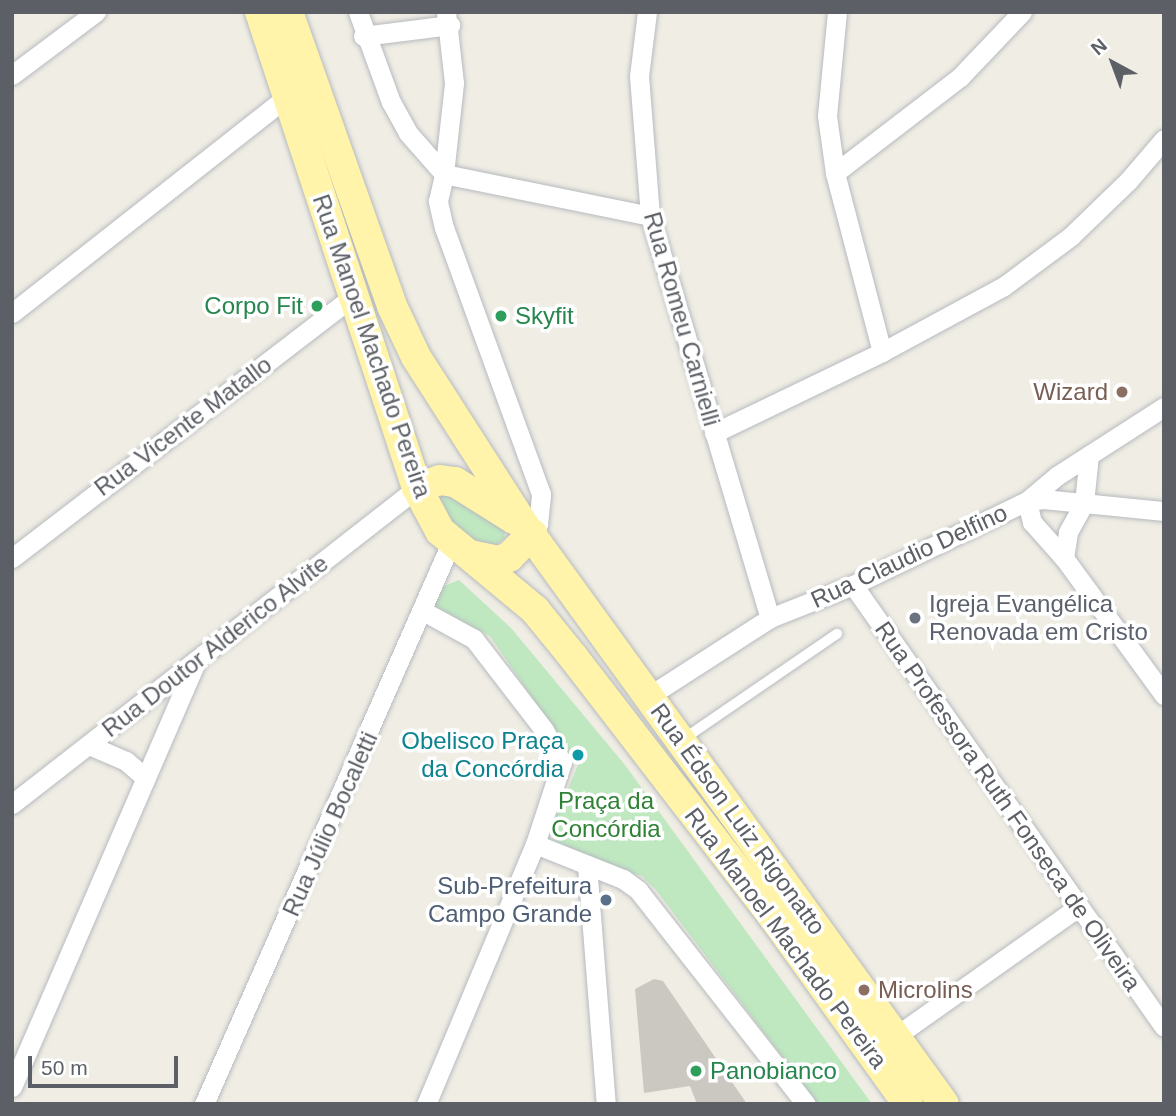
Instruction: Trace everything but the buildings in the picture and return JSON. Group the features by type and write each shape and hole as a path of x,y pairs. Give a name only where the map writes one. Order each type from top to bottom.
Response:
{"main road":[{"name":"Rua Manoel Machado Pereira","path":"260,12 417,488 461,549 535,610 772,915 908,1104"},
{"name":"Rua Manoel Machado Pereira","path":"289,12 402,326 416,357 528,529"},
{"path":"417,488 439,480 455,482 528,529 509,557 498,561 461,549"},
{"name":"Rua Édson Luiz Rigonatto","path":"528,529 944,1104"},
{"path":"598,694 620,703 649,696"}],"street":[{"path":"12,75 96,12"},
{"path":"358,12 363,36 408,133 444,174 650,216"},
{"name":"Rua Romeu Carnielli","path":"647,12 639,76 650,216 770,618"},
{"path":"836,12 827,116 835,173 883,352"},
{"path":"835,173 960,77 1022,12"},
{"path":"363,36 448,19 454,83 444,174 438,201 444,228 541,494 538,524 528,529"},
{"path":"12,313 286,97"},
{"path":"713,433 883,352 1004,286 1071,236 1128,181 1164,139"},
{"name":"Rua Vicente Matallo","path":"12,558 355,295"},
{"name":"Rua Claudio Delfino","path":"649,696 770,618 853,585 1027,501 1036,490 1164,407"},
{"path":"1064,558 1068,532 1084,503 1089,455"},
{"name":"Rua Doutor Alderico Alvite","path":"12,804 417,488"},
{"path":"1164,511 1084,503 1027,501 1032,522 1064,558 1164,695"},
{"name":"Rua Júlio Bocaletti","path":"204,1104 423,611 461,549"},
{"name":"Rua Professora Ruth Fonseca de Oliveira","path":"853,585 1164,1027"},
{"path":"423,611 474,639 555,746 562,762 535,844 426,1104"},
{"path":"12,1087 143,776 197,657"},
{"path":"89,745 126,761 143,776"},
{"path":"535,844 623,879 644,897 806,1104"},
{"path":"587,865 606,1104"},
{"path":"896,1036 1078,907"}],"lane":[{"path":"682,741 837,634"}],"green space":[{"path":"440,488 504,529 505,538 489,549 442,521 429,497"},
{"name":"Praça da Concórdia","path":"459,580 511,628 625,765 872,1104 818,1104 656,890 642,876 604,866 552,839 554,821 578,765 490,636 434,606 444,586"}],"place":[{"name":"Corpo Fit","path":"317,306"},
{"name":"Skyfit","path":"501,316"},
{"name":"Wizard","path":"1122,392"},
{"name":"Igreja Evangélica Renovada em Cristo","path":"915,618"},
{"name":"Obelisco Praça da Concórdia","path":"578,755"},
{"name":"Sub-Prefeitura Campo Grande","path":"606,900"},
{"name":"Microlins","path":"864,990"},
{"name":"Panobianco","path":"696,1071"}]}
